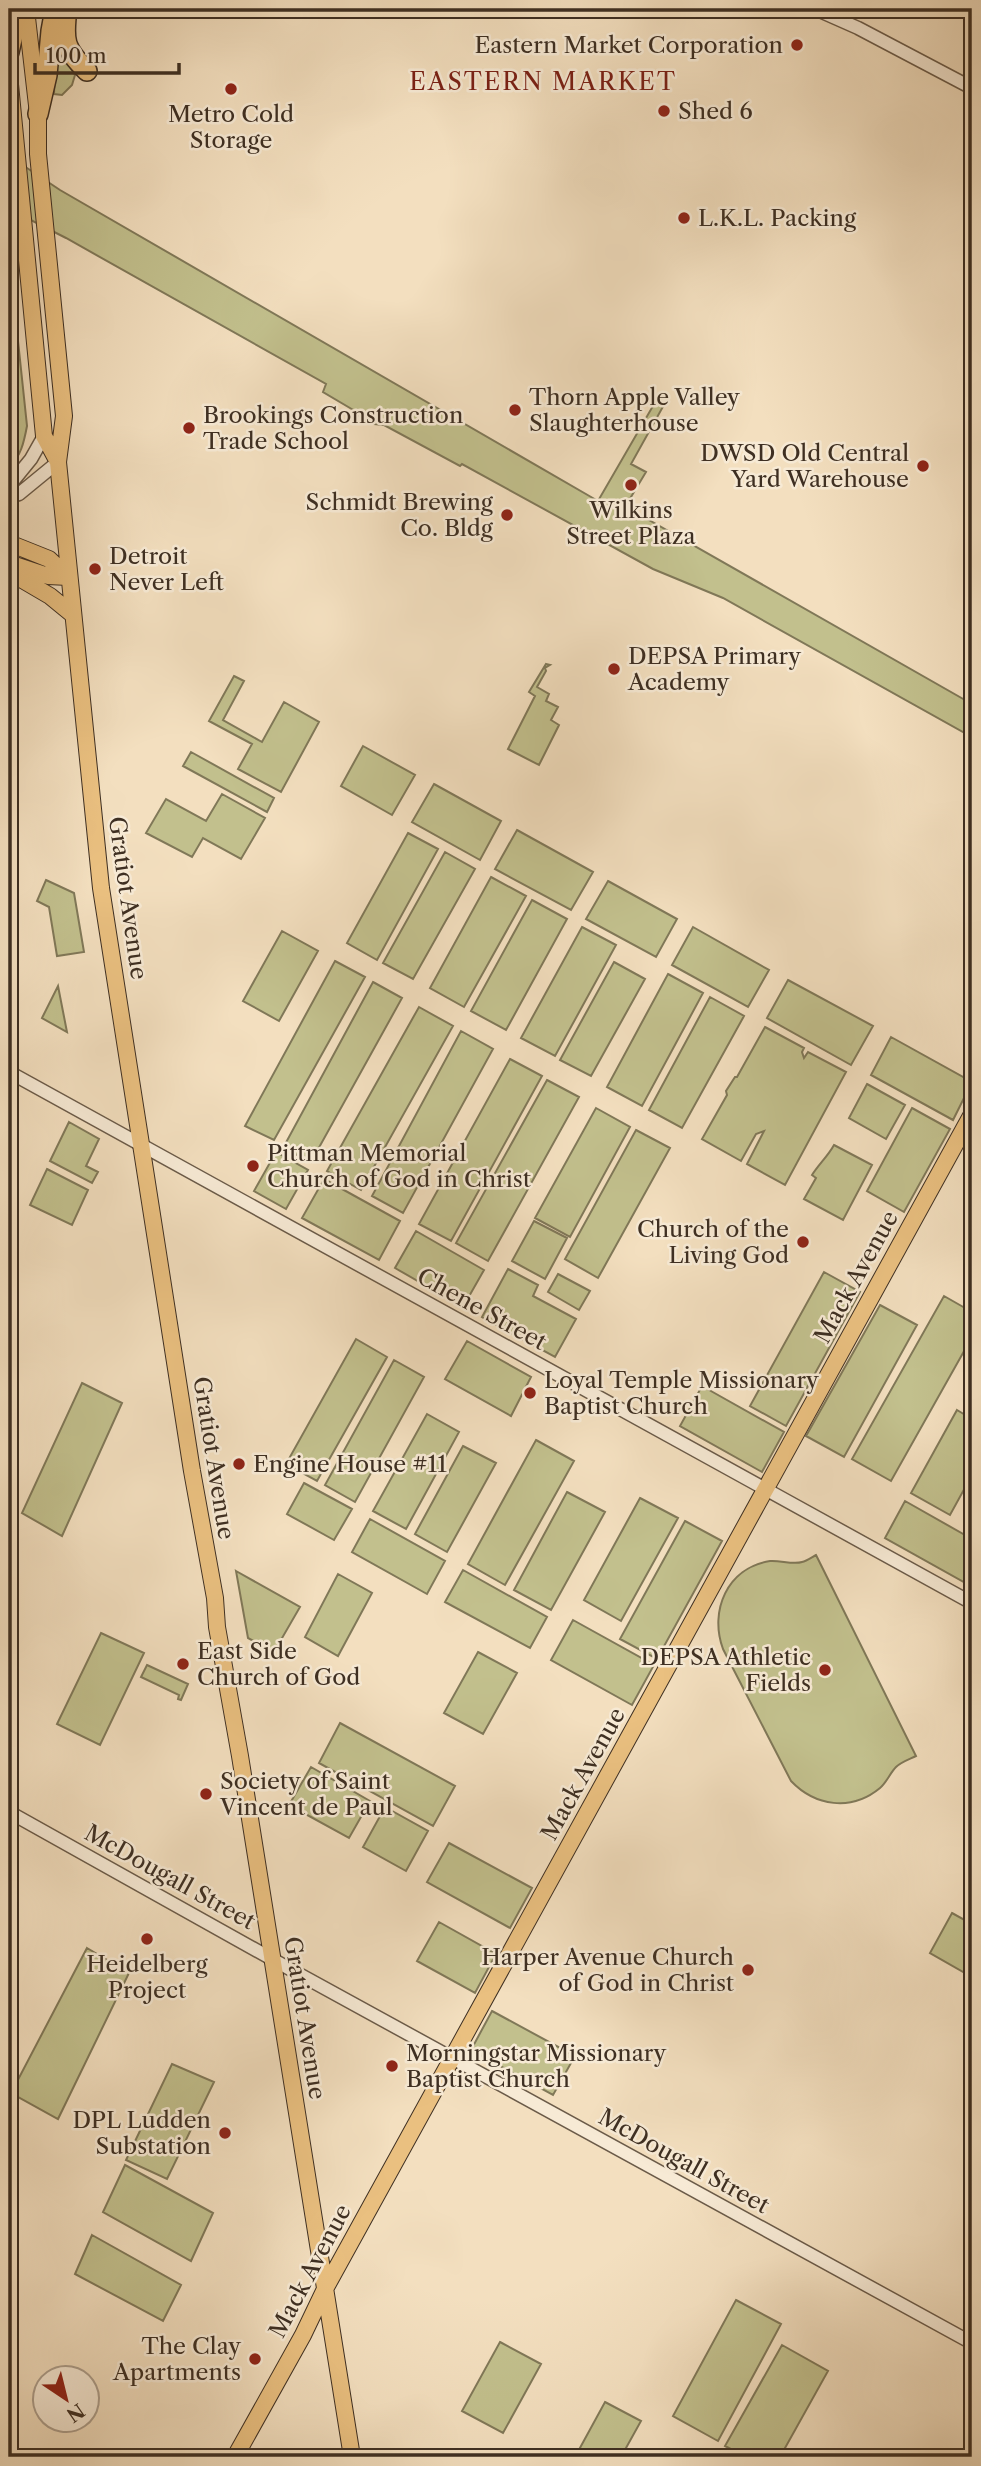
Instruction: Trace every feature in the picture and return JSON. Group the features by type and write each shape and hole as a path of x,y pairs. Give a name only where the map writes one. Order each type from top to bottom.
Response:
{"highway":[{"path":"9,52 19,9"},
{"path":"38,114 47,75 55,9"},
{"path":"67,9 65,44 87,71"}],"main road":[{"name":"Gratiot Avenue","path":"26,9 38,114 38,154 64,416 58,463 99,870 192,1471 215,1598 217,1627 352,2457"},
{"name":"Gratiot Avenue","path":"9,74 44,436 58,463"},
{"path":"9,543 49,559 68,577"},
{"path":"9,563 48,576 68,577"},
{"path":"9,572 50,596 72,614"},
{"name":"Mack Avenue","path":"235,2457 972,1114"}],"street":[{"path":"815,9 858,28 972,88"},
{"path":"9,486 44,436"},
{"path":"9,497 19,494 58,463"},
{"name":"Chene Street","path":"9,1072 972,1603"},
{"name":"McDougall Street","path":"9,1812 972,2343"}],"shaded area":[{"path":"56,44 75,75 72,85 62,95 54,94"},
{"path":"9,156 60,190 598,501 657,399 665,403 631,464 646,472 628,502 635,512 972,704 972,737 723,598 653,569 462,464 460,466 384,425 374,424 355,414 355,411 323,392 326,384 66,238 9,209"},
{"path":"9,256 27,426 19,454 9,468"},
{"path":"546,664 550,665 545,668 537,687 549,694 546,701 558,707 551,720 559,725 539,765 508,749 535,696 529,692"},
{"path":"234,676 244,681 223,720 262,742 284,702 319,722 281,792 238,769 252,744 209,721"},
{"path":"363,746 415,775 392,815 341,786"},
{"path":"191,752 274,798 267,812 183,766"},
{"path":"434,784 501,821 480,860 412,822"},
{"path":"222,794 265,818 241,859 203,838 192,857 146,833 166,799 206,821"},
{"path":"517,830 593,872 571,910 495,869"},
{"path":"408,833 438,849 377,960 347,943"},
{"path":"445,852 475,869 413,979 383,963"},
{"path":"491,877 526,896 464,1007 430,988"},
{"path":"46,880 74,893 84,952 57,956 49,907 37,901"},
{"path":"608,881 677,919 656,957 586,919"},
{"path":"532,900 567,919 506,1030 471,1011"},
{"path":"582,927 616,945 555,1056 521,1038"},
{"path":"693,927 769,970 748,1007 672,965"},
{"path":"282,931 318,951 279,1021 243,1001"},
{"path":"335,961 365,977 274,1140 245,1126"},
{"path":"614,962 645,979 591,1076 560,1060"},
{"path":"668,974 703,993 642,1106 607,1087"},
{"path":"788,980 873,1026 851,1065 767,1018"},
{"path":"373,982 402,998 311,1162 283,1148"},
{"path":"58,986 67,1032 42,1018"},
{"path":"710,997 744,1016 682,1128 649,1110"},
{"path":"419,1007 453,1026 361,1190 327,1171"},
{"path":"765,1027 804,1048 804,1058 808,1052 846,1072 785,1185 747,1164 764,1131 756,1134 741,1161 702,1139 727,1095 726,1091 737,1077"},
{"path":"461,1031 493,1049 403,1213 372,1196"},
{"path":"891,1037 972,1082 953,1120 871,1075"},
{"path":"510,1059 542,1076 451,1241 419,1224"},
{"path":"547,1080 579,1097 488,1261 456,1243"},
{"path":"867,1084 905,1105 886,1139 849,1118"},
{"path":"596,1108 630,1127 570,1237 535,1218"},
{"path":"912,1108 950,1129 904,1212 867,1191"},
{"path":"69,1122 99,1139 86,1166 98,1172 92,1183 50,1161"},
{"path":"636,1130 670,1148 598,1278 565,1259"},
{"path":"834,1145 872,1165 843,1220 804,1199 816,1178 812,1175"},
{"path":"276,1152 308,1170 286,1209 254,1191"},
{"path":"47,1169 88,1190 72,1225 30,1205"},
{"path":"324,1179 400,1221 379,1260 302,1218"},
{"path":"534,1221 567,1238 545,1279 512,1261"},
{"path":"416,1231 484,1270 463,1307 395,1268"},
{"path":"508,1269 538,1285 533,1296 576,1319 555,1357 482,1317"},
{"path":"824,1272 860,1292 786,1426 750,1406"},
{"path":"558,1274 590,1291 579,1310 548,1292"},
{"path":"944,1296 972,1312 972,1337 891,1481 852,1459"},
{"path":"880,1305 917,1325 844,1457 806,1436"},
{"path":"356,1339 387,1357 317,1481 286,1464"},
{"path":"467,1341 531,1377 511,1416 445,1379"},
{"path":"394,1360 424,1377 355,1502 325,1485"},
{"path":"82,1383 122,1403 62,1536 22,1513"},
{"path":"702,1386 784,1432 762,1472 680,1426"},
{"path":"957,1410 972,1419 972,1475 950,1515 911,1493"},
{"path":"427,1414 459,1432 406,1529 373,1511"},
{"path":"536,1440 574,1461 505,1585 468,1564"},
{"path":"463,1446 496,1463 447,1552 415,1534"},
{"path":"304,1483 352,1509 334,1540 287,1514"},
{"path":"567,1492 605,1512 551,1610 514,1590"},
{"path":"640,1498 678,1518 621,1621 584,1600"},
{"path":"905,1501 972,1539 971,1586 885,1538"},
{"path":"370,1519 445,1561 427,1594 352,1552"},
{"path":"685,1521 722,1541 657,1659 620,1639"},
{"path":"816,1555 916,1756 898,1765 882,1786 869,1796 845,1803 822,1801 791,1781 723,1649 719,1635 720,1606 725,1593 743,1572 770,1561 798,1563"},
{"path":"463,1570 547,1617 530,1648 445,1602"},
{"path":"236,1571 300,1607 274,1652 248,1638"},
{"path":"338,1574 372,1593 338,1656 305,1637"},
{"path":"573,1620 654,1665 632,1705 551,1660"},
{"path":"101,1633 144,1653 100,1745 57,1724"},
{"path":"478,1652 517,1673 483,1734 444,1713"},
{"path":"147,1665 188,1684 181,1700 178,1699 179,1695 141,1677"},
{"path":"340,1723 455,1786 433,1826 319,1763"},
{"path":"311,1767 370,1801 349,1838 289,1805"},
{"path":"385,1807 428,1831 406,1871 363,1847"},
{"path":"449,1843 532,1888 510,1928 427,1882"},
{"path":"952,1913 972,1924 972,1977 930,1953"},
{"path":"439,1922 496,1954 475,1993 417,1961"},
{"path":"87,1948 129,1973 58,2119 11,2093"},
{"path":"492,2011 575,2056 553,2095 471,2050"},
{"path":"172,2064 214,2082 167,2179 126,2160"},
{"path":"125,2165 213,2213 191,2261 103,2212"},
{"path":"92,2235 181,2285 163,2321 75,2274"},
{"path":"736,2300 781,2324 718,2441 673,2416"},
{"path":"500,2342 541,2364 503,2433 462,2411"},
{"path":"782,2345 828,2371 780,2457 746,2457 725,2446"},
{"path":"605,2402 641,2421 621,2457 575,2457"}],"place":[{"name":"Eastern Market Corporation","path":"797,45"},
{"name":"Metro Cold Storage","path":"231,89"},
{"name":"Shed 6","path":"664,111"},
{"name":"L.K.L. Packing","path":"684,218"},
{"name":"Thorn Apple Valley Slaughterhouse","path":"515,410"},
{"name":"Brookings Construction Trade School","path":"189,428"},
{"name":"DWSD Old Central Yard Warehouse","path":"923,466"},
{"name":"Wilkins Street Plaza","path":"631,485"},
{"name":"Schmidt Brewing Co. Bldg","path":"507,515"},
{"name":"Detroit Never Left","path":"95,569"},
{"name":"DEPSA Primary Academy","path":"614,669"},
{"name":"Pittman Memorial Church of God in Christ","path":"253,1166"},
{"name":"Church of the Living God","path":"803,1242"},
{"name":"Loyal Temple Missionary Baptist Church","path":"530,1393"},
{"name":"Engine House #11","path":"239,1464"},
{"name":"East Side Church of God","path":"183,1664"},
{"name":"DEPSA Athletic Fields","path":"825,1670"},
{"name":"Society of Saint Vincent de Paul","path":"206,1794"},
{"name":"Heidelberg Project","path":"147,1939"},
{"name":"Harper Avenue Church of God in Christ","path":"748,1970"},
{"name":"Morningstar Missionary Baptist Church","path":"392,2066"},
{"name":"DPL Ludden Substation","path":"225,2133"},
{"name":"The Clay Apartments","path":"255,2359"}],"district":[{"name":"EASTERN MARKET","path":"543,81"}]}
